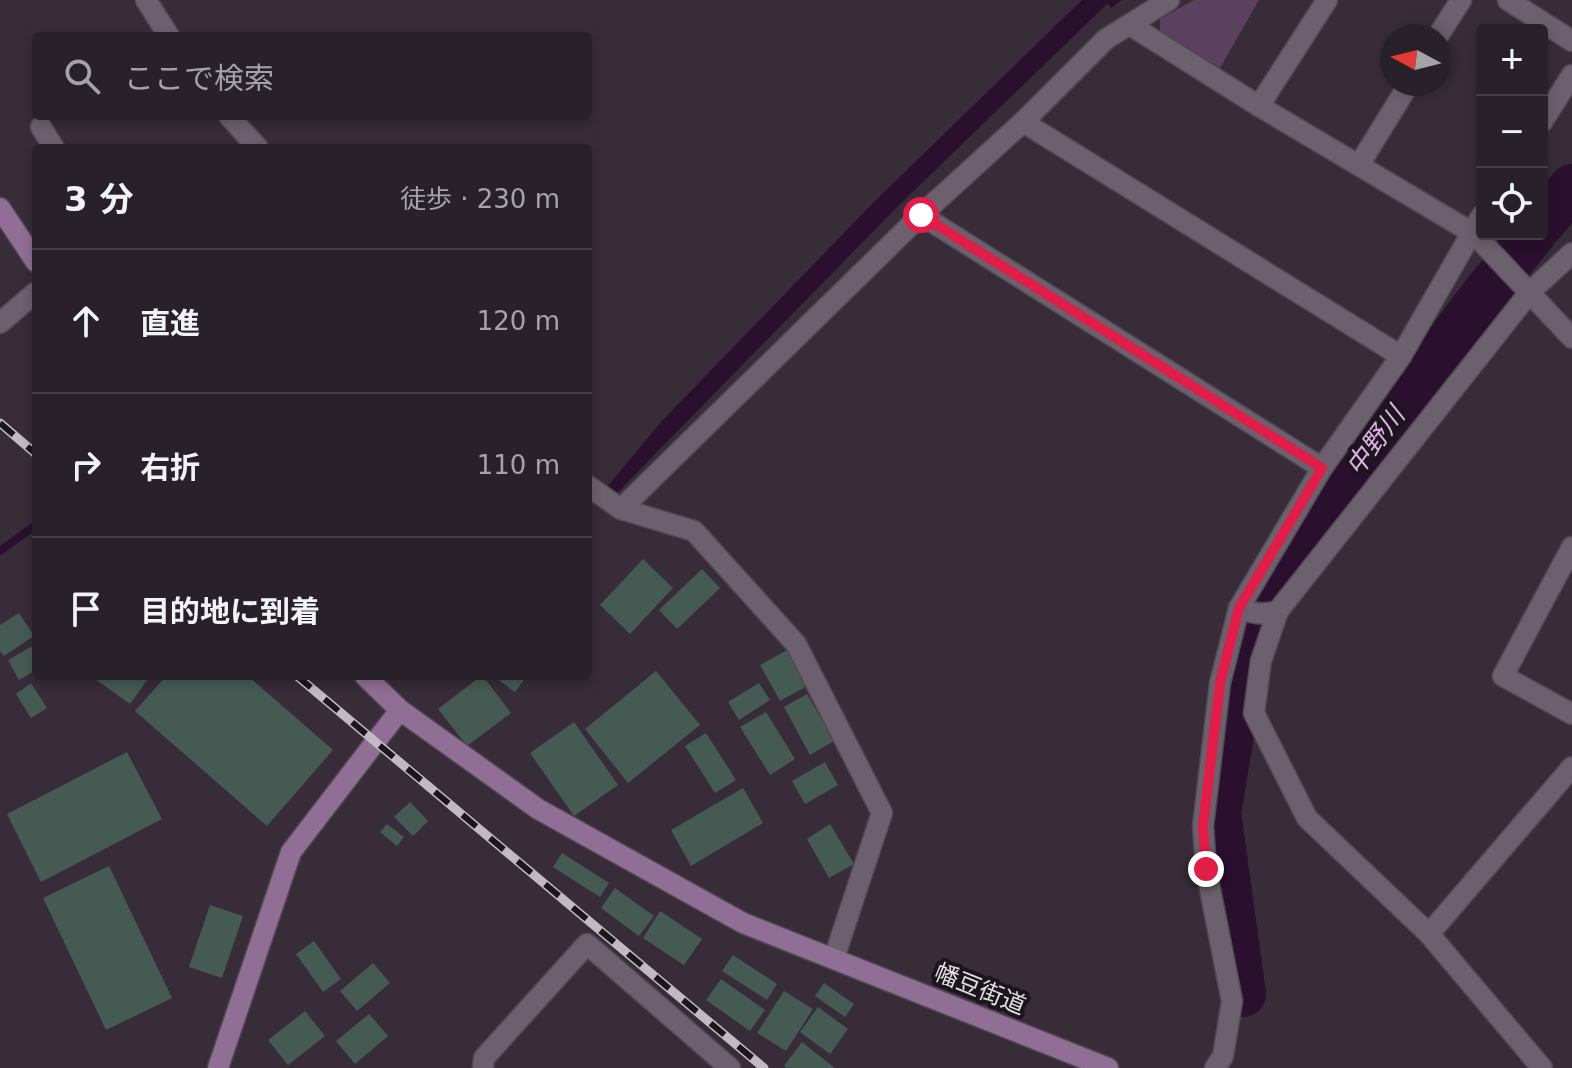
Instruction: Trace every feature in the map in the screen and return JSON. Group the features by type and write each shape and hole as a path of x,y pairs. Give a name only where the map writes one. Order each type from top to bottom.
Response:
{"street":[{"path":"146,0 166,32"},
{"path":"621,509 1106,39 1169,0"},
{"path":"1259,106 1327,0"},
{"path":"1446,24 1461,0"},
{"path":"1508,0 1572,41"},
{"path":"1130,25 1359,165 1476,228"},
{"path":"1548,113 1572,75"},
{"path":"1359,165 1402,96"},
{"path":"233,120 254,144"},
{"path":"1023,122 1401,356"},
{"path":"41,127 52,144"},
{"path":"0,208 32,256"},
{"path":"921,215 1322,468"},
{"path":"1215,1068 1223,1056 1232,1001 1206,869 1203,826 1220,683 1243,610 1322,468 1401,356 1476,232"},
{"path":"1487,240 1572,338"},
{"path":"1542,1068 1429,934 1307,818 1254,713 1261,661 1273,613 1530,292 1572,253"},
{"path":"0,323 32,295"},
{"path":"592,489 621,509 694,531 796,644 882,813 834,958"},
{"path":"1572,547 1503,676 1572,714"},
{"path":"1243,610 1273,613"},
{"name":"幡豆街道","path":"369,680 400,710 538,809 743,923 1108,1068"},
{"path":"218,1068 291,852 400,710"},
{"path":"1429,934 1572,767"},
{"path":"483,1068 484,1058 587,944 730,1068"}],"shaded area":[{"path":"1082,0 1122,0 1111,8 1108,3 896,208 617,493 608,486 660,423 874,202"},
{"path":"1194,0 1259,0 1220,68 1160,31 1160,19"}],"building":[{"path":"643,559 673,588 630,634 600,605"},
{"path":"702,569 720,588 677,629 659,610"},
{"path":"19,613 32,637 4,656 0,651 0,625"},
{"path":"32,646 32,672 19,680 8,660"},
{"path":"787,650 807,686 780,701 760,665"},
{"path":"656,671 700,725 628,783 585,729"},
{"path":"97,680 147,680 130,704"},
{"path":"162,680 253,680 333,750 267,826 135,711"},
{"path":"476,680 486,680 511,713 467,746 438,709"},
{"path":"498,680 524,680 515,692"},
{"path":"31,683 47,708 31,718 16,694"},
{"path":"759,683 770,700 739,720 728,702"},
{"path":"807,694 834,741 810,755 784,707"},
{"path":"766,712 795,759 770,775 740,727"},
{"path":"574,722 618,785 574,816 530,753"},
{"path":"706,733 736,780 715,793 685,746"},
{"path":"127,752 162,819 41,882 7,814"},
{"path":"825,762 838,785 805,804 792,781"},
{"path":"743,788 763,823 691,866 671,830"},
{"path":"410,802 428,821 413,836 394,817"},
{"path":"387,824 404,837 397,846 380,832"},
{"path":"830,824 854,864 829,878 807,839"},
{"path":"562,853 609,883 600,897 553,867"},
{"path":"109,866 172,998 106,1030 43,898"},
{"path":"615,888 654,916 639,936 601,908"},
{"path":"210,905 243,916 222,978 189,967"},
{"path":"660,911 702,939 684,965 643,938"},
{"path":"314,941 341,979 323,992 296,954"},
{"path":"733,955 777,984 767,1000 722,971"},
{"path":"373,963 390,983 357,1011 340,991"},
{"path":"721,979 765,1010 750,1031 706,1000"},
{"path":"824,983 854,1004 845,1017 815,996"},
{"path":"784,991 813,1009 786,1051 757,1033"},
{"path":"818,1007 848,1029 830,1054 800,1032"},
{"path":"305,1011 325,1036 288,1065 268,1040"},
{"path":"369,1014 388,1036 355,1064 336,1041"},
{"path":"802,1042 835,1068 784,1066"}],"waterway":[{"name":"中野川","path":"1548,216 1572,187"},
{"name":"中野川","path":"1243,994 1218,813 1246,645 1284,559 1528,240"},
{"path":"0,551 32,528"}],"railway":[{"path":"0,423 32,451"},
{"path":"302,680 764,1068"}],"route":[{"path":"921,215 1322,468 1239,608 1220,683 1203,826 1206,869"}]}
